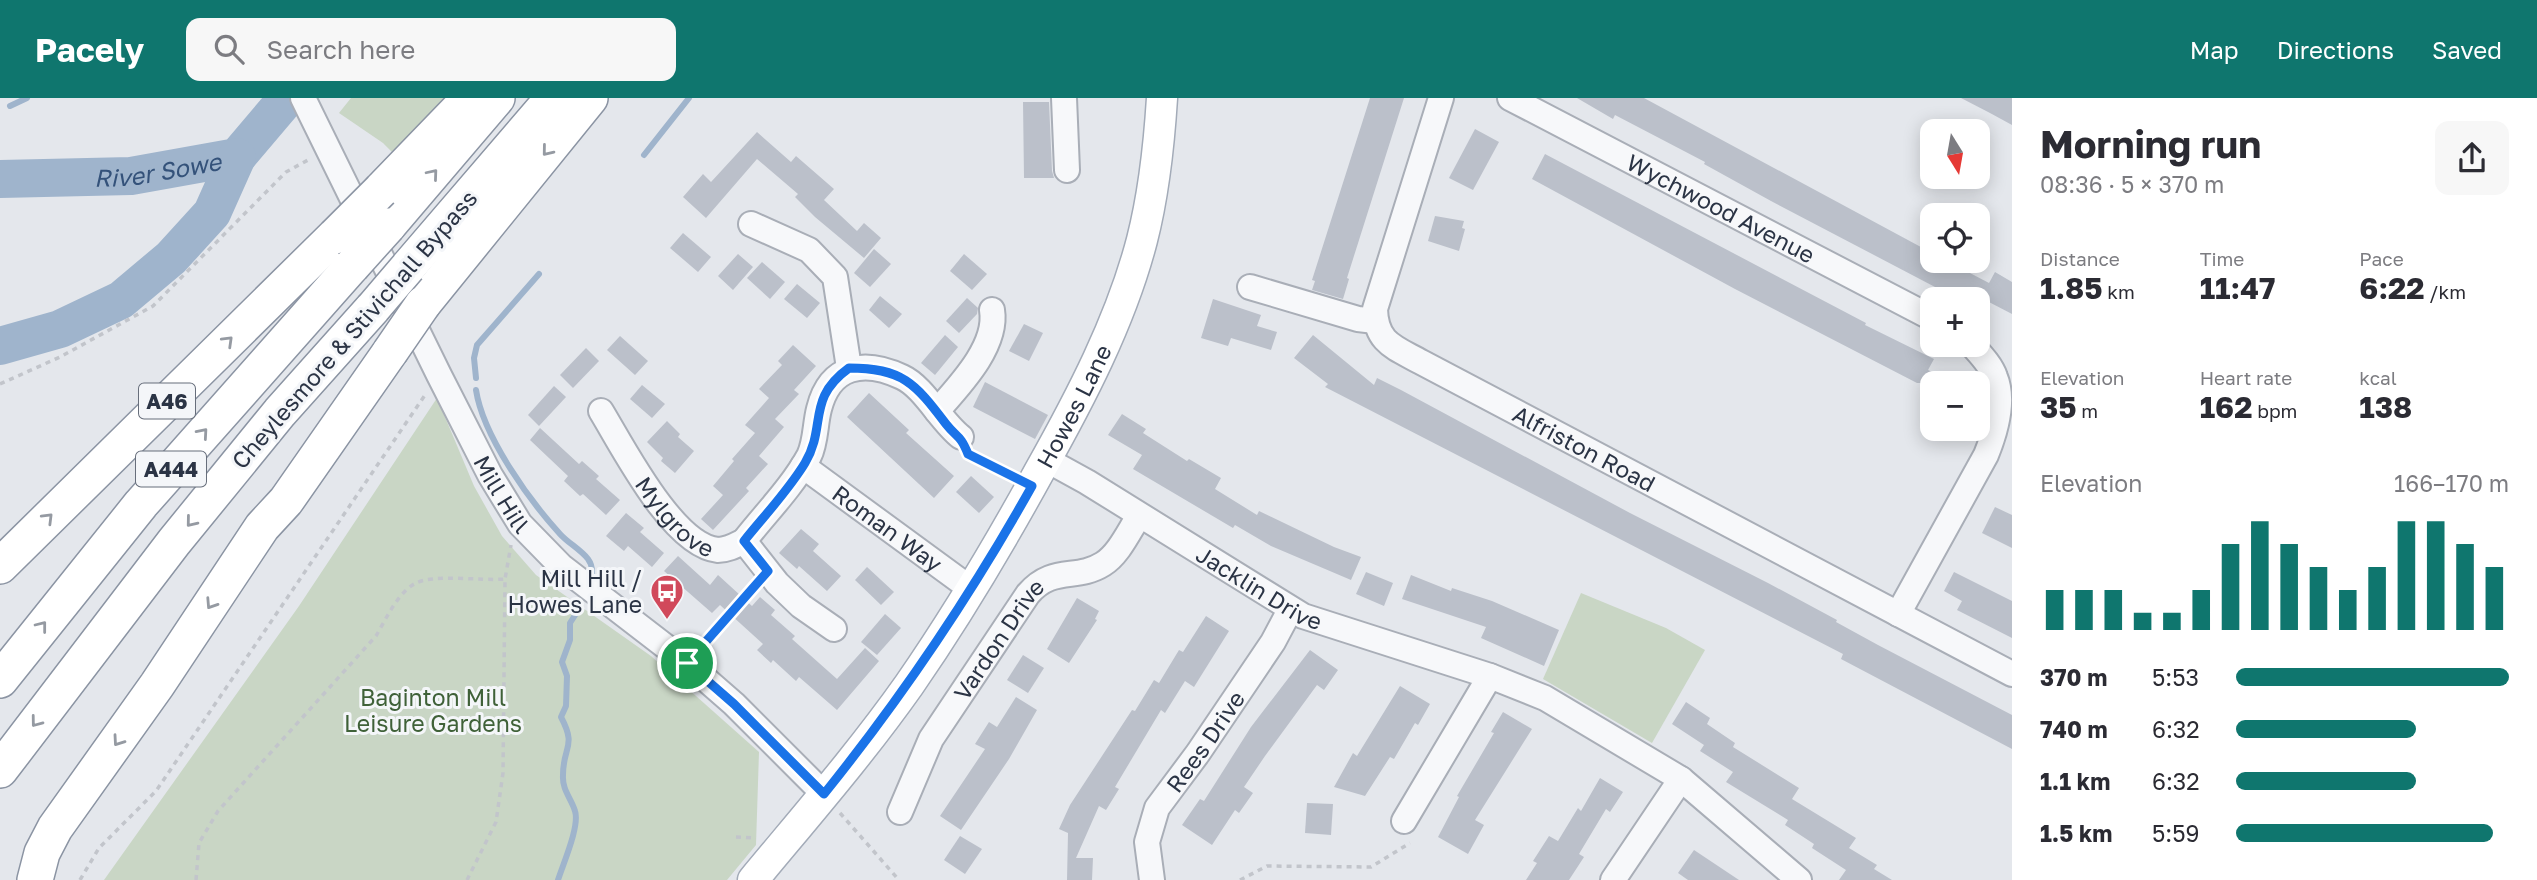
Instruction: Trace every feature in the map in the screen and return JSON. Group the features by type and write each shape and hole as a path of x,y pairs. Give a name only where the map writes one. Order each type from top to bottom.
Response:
{"highway":[{"name":"A46","path":"0,566 335,236 470,98"},
{"name":"Cheylesmore & Stivichall Bypass","path":"0,680 141,504 388,226 497,98"},
{"path":"36,880 42,853 55,828 157,685 262,527 276,495 382,332 416,287 590,98"},
{"name":"Cheylesmore & Stivichall Bypass","path":"0,770 117,615 280,412 382,332 542,111"}],"main road":[{"name":"Howes Lane","path":"753,880 909,684 971,589 1075,407 1105,342 1142,241 1153,188 1162,98"}],"street":[{"path":"1064,98 1067,170"},
{"path":"1250,287 1358,319 1376,321 1375,309 1441,98"},
{"name":"Wychwood Avenue","path":"1510,98 1920,312"},
{"name":"Mill Hill","path":"307,106 439,375 490,475 520,524 561,566 687,663 734,704 824,794"},
{"path":"751,224 809,250 835,276 849,368"},
{"path":"937,411 969,374 983,349 994,321 992,310"},
{"name":"Alfriston Road","path":"1376,321 1384,340 1394,347 2012,674"},
{"path":"1898,614 1986,456 2005,388 1981,357"},
{"path":"744,541 803,466 811,452 823,395 833,379 849,368 870,368 904,377 937,411 950,429 961,437"},
{"name":"Mylgrove","path":"601,411 645,484 690,539 720,550 744,541 801,606 834,629"},
{"name":"Jacklin Drive","path":"1046,460 1087,482 1303,617 1520,686 1545,698 1681,779 1799,880"},
{"name":"Roman Way","path":"803,466 971,589"},
{"name":"Vardon Drive","path":"900,812 931,739 1028,594 1045,579 1101,566 1115,552 1139,516"},
{"name":"Rees Drive","path":"1152,880 1147,842 1157,808 1258,664 1290,610"},
{"path":"1404,821 1490,676"},
{"path":"1614,880 1681,779"}],"path":[{"path":"0,384 60,357 153,306 286,172 328,148"},
{"path":"80,880 99,848 156,790 439,375"},
{"path":"961,437 968,454 1032,486"},
{"path":"467,880 496,822 503,773 505,579 509,550"},
{"path":"687,663 768,571"},
{"path":"196,880 198,843 218,811 376,636 396,603 414,584 428,579 505,579"},
{"path":"824,794 899,880"},
{"path":"1240,880 1267,866 1371,867 1413,841 1404,821"},
{"path":"736,837 757,838"}],"green space":[{"path":"351,98 452,98 442,111 392,152 339,113"},
{"name":"Baginton Mill Leisure Gardens","path":"437,398 474,486 502,536 536,575 651,656 759,752 756,845 727,880 104,880 299,606"},
{"path":"1581,593 1666,628 1705,650 1652,743 1543,679"}],"building":[{"path":"1370,98 1404,98 1347,278 1349,279 1343,299 1312,290 1315,281 1312,280"},
{"path":"1577,98 1644,98 1920,247 1920,273 1970,273 1989,283 1995,272 2012,282 2012,314 1990,303 1990,287 1935,287 1615,115 1613,119"},
{"path":"1961,98 2012,98 2012,125 1990,113"},
{"path":"1023,102 1049,102 1054,178 1024,178"},
{"path":"1475,129 1499,142 1473,190 1449,178"},
{"path":"757,132 791,162 796,156 834,189 824,200 857,231 864,223 881,238 864,258 815,217 795,197 798,194 757,159 706,218 683,197 703,174 711,182"},
{"path":"1545,154 1920,352 1920,357 1934,359 1928,370 1930,371 1920,371 1920,383 1917,383 1735,289 1532,179"},
{"path":"1435,216 1464,221 1462,228 1465,229 1459,251 1428,241"},
{"path":"683,233 711,257 698,272 670,248"},
{"path":"874,249 891,264 870,287 854,273"},
{"path":"738,254 753,267 733,290 718,276"},
{"path":"964,254 987,274 972,290 950,271"},
{"path":"762,262 785,282 770,299 747,278"},
{"path":"797,284 820,303 807,318 784,299"},
{"path":"880,296 902,314 889,328 869,310"},
{"path":"967,298 978,308 977,314 959,333 946,321"},
{"path":"1213,299 1261,315 1257,326 1277,332 1271,350 1231,338 1228,346 1201,338"},
{"path":"1024,324 1043,333 1029,361 1009,351"},
{"path":"945,335 958,347 935,375 921,363"},
{"path":"1313,335 1374,385 1377,378 1401,390 2012,715 2012,749 1841,659 1843,654 1325,387 1328,384 1294,358"},
{"path":"620,336 648,361 635,375 607,350"},
{"path":"793,345 816,366 794,390 799,394 775,419 784,427 759,456 768,464 746,488 749,491 713,530 701,519 723,495 713,486 755,433 745,425 769,398 759,389 782,365 778,361"},
{"path":"586,348 599,361 573,388 560,375"},
{"path":"985,382 1048,415 1035,439 973,407"},
{"path":"642,385 665,404 652,418 630,399"},
{"path":"554,386 566,397 539,426 528,415"},
{"path":"869,393 909,430 906,433 954,476 934,498 847,417"},
{"path":"1122,414 1146,429 1143,433 1187,461 1189,459 1221,478 1215,489 1257,515 1259,511 1361,557 1351,580 1271,546 1235,525 1233,528 1133,469 1142,455 1108,435"},
{"path":"667,421 680,434 678,437 694,451 675,473 661,461 663,458 647,442"},
{"path":"540,428 579,464 582,461 599,476 596,479 620,500 606,515 564,481 568,476 530,440"},
{"path":"971,476 994,497 979,513 956,492"},
{"path":"1995,507 2012,515 2012,548 1982,533"},
{"path":"626,513 644,528 640,532 664,553 652,567 628,546 624,551 606,536"},
{"path":"801,529 819,544 813,551 841,576 827,591 799,566 797,569 779,553"},
{"path":"678,556 710,585 718,575 752,606 760,597 775,610 771,615 795,636 792,639 837,679 865,648 879,661 837,710 799,677 796,681 773,660 771,663 757,650 763,644 720,605 712,613 664,571"},
{"path":"867,567 894,592 881,605 855,580"},
{"path":"1366,572 1393,583 1384,606 1356,594"},
{"path":"1954,572 2012,601 2012,638 1957,610 1962,601 1944,591"},
{"path":"1411,575 1451,591 1452,588 1492,601 1559,630 1544,666 1481,638 1486,627 1402,599"},
{"path":"1077,598 1099,611 1095,619 1097,620 1069,663 1047,649"},
{"path":"885,614 901,628 877,655 861,642"},
{"path":"1206,616 1229,631 1194,687 1185,681 1165,713 1161,710 1115,787 1119,789 1106,810 1099,806 1076,858 1093,858 1092,880 1067,880 1068,833 1059,829 1070,805 1132,710 1135,711 1154,680 1159,683 1179,650 1183,652"},
{"path":"1310,650 1338,670 1324,690 1317,685 1265,756 1244,787 1253,793 1239,813 1235,810 1212,845 1182,825 1200,799 1204,801 1251,727"},
{"path":"1023,655 1044,668 1028,693 1007,680"},
{"path":"1400,686 1430,704 1418,725 1415,723 1394,759 1390,757 1365,796 1334,787 1353,753 1357,756"},
{"path":"1016,697 1037,710 1009,759 961,830 940,816 985,749 975,744 989,722 997,727"},
{"path":"1686,702 1710,718 1707,724 1735,743 1733,747 1799,788 1792,799 1856,838 1849,848 1877,865 1874,869 1892,880 1839,880 1846,870 1812,848 1814,844 1785,825 1788,820 1726,782 1733,772 1700,751 1704,745 1672,724"},
{"path":"1503,712 1532,729 1475,820 1484,825 1468,854 1438,837"},
{"path":"1600,778 1623,792 1610,812 1606,809 1579,854 1584,857 1569,880 1526,880 1537,863 1533,861 1549,836 1558,841 1578,808 1581,811"},
{"path":"1307,803 1333,804 1331,835 1305,833"},
{"path":"960,836 982,849 965,874 944,860"},
{"path":"1694,850 1739,880 1688,880 1678,873"}],"waterway":[{"path":"10,106 27,98"},
{"name":"River Sowe","path":"0,179 131,176 237,157 287,98"},
{"path":"644,155 689,98"},
{"path":"0,346 60,329 121,300 171,258 212,213 237,157"},
{"path":"476,378 474,358 477,345 539,274"},
{"path":"476,390 480,408 497,447 548,520 588,559 592,569 591,580"},
{"path":"558,880 576,818 563,780 569,741 561,717 566,706 567,676 562,662 570,640 570,623 579,609"}],"place":[{"name":"Mill Hill / Howes Lane","path":"667,621"}],"route":[{"path":"849,368 870,368 904,377 929,401 950,429 961,437 968,454 1032,486 1003,538 909,684 824,794 734,704 687,663 768,571 744,541 803,466 811,452 823,395 833,379 849,368"}]}
